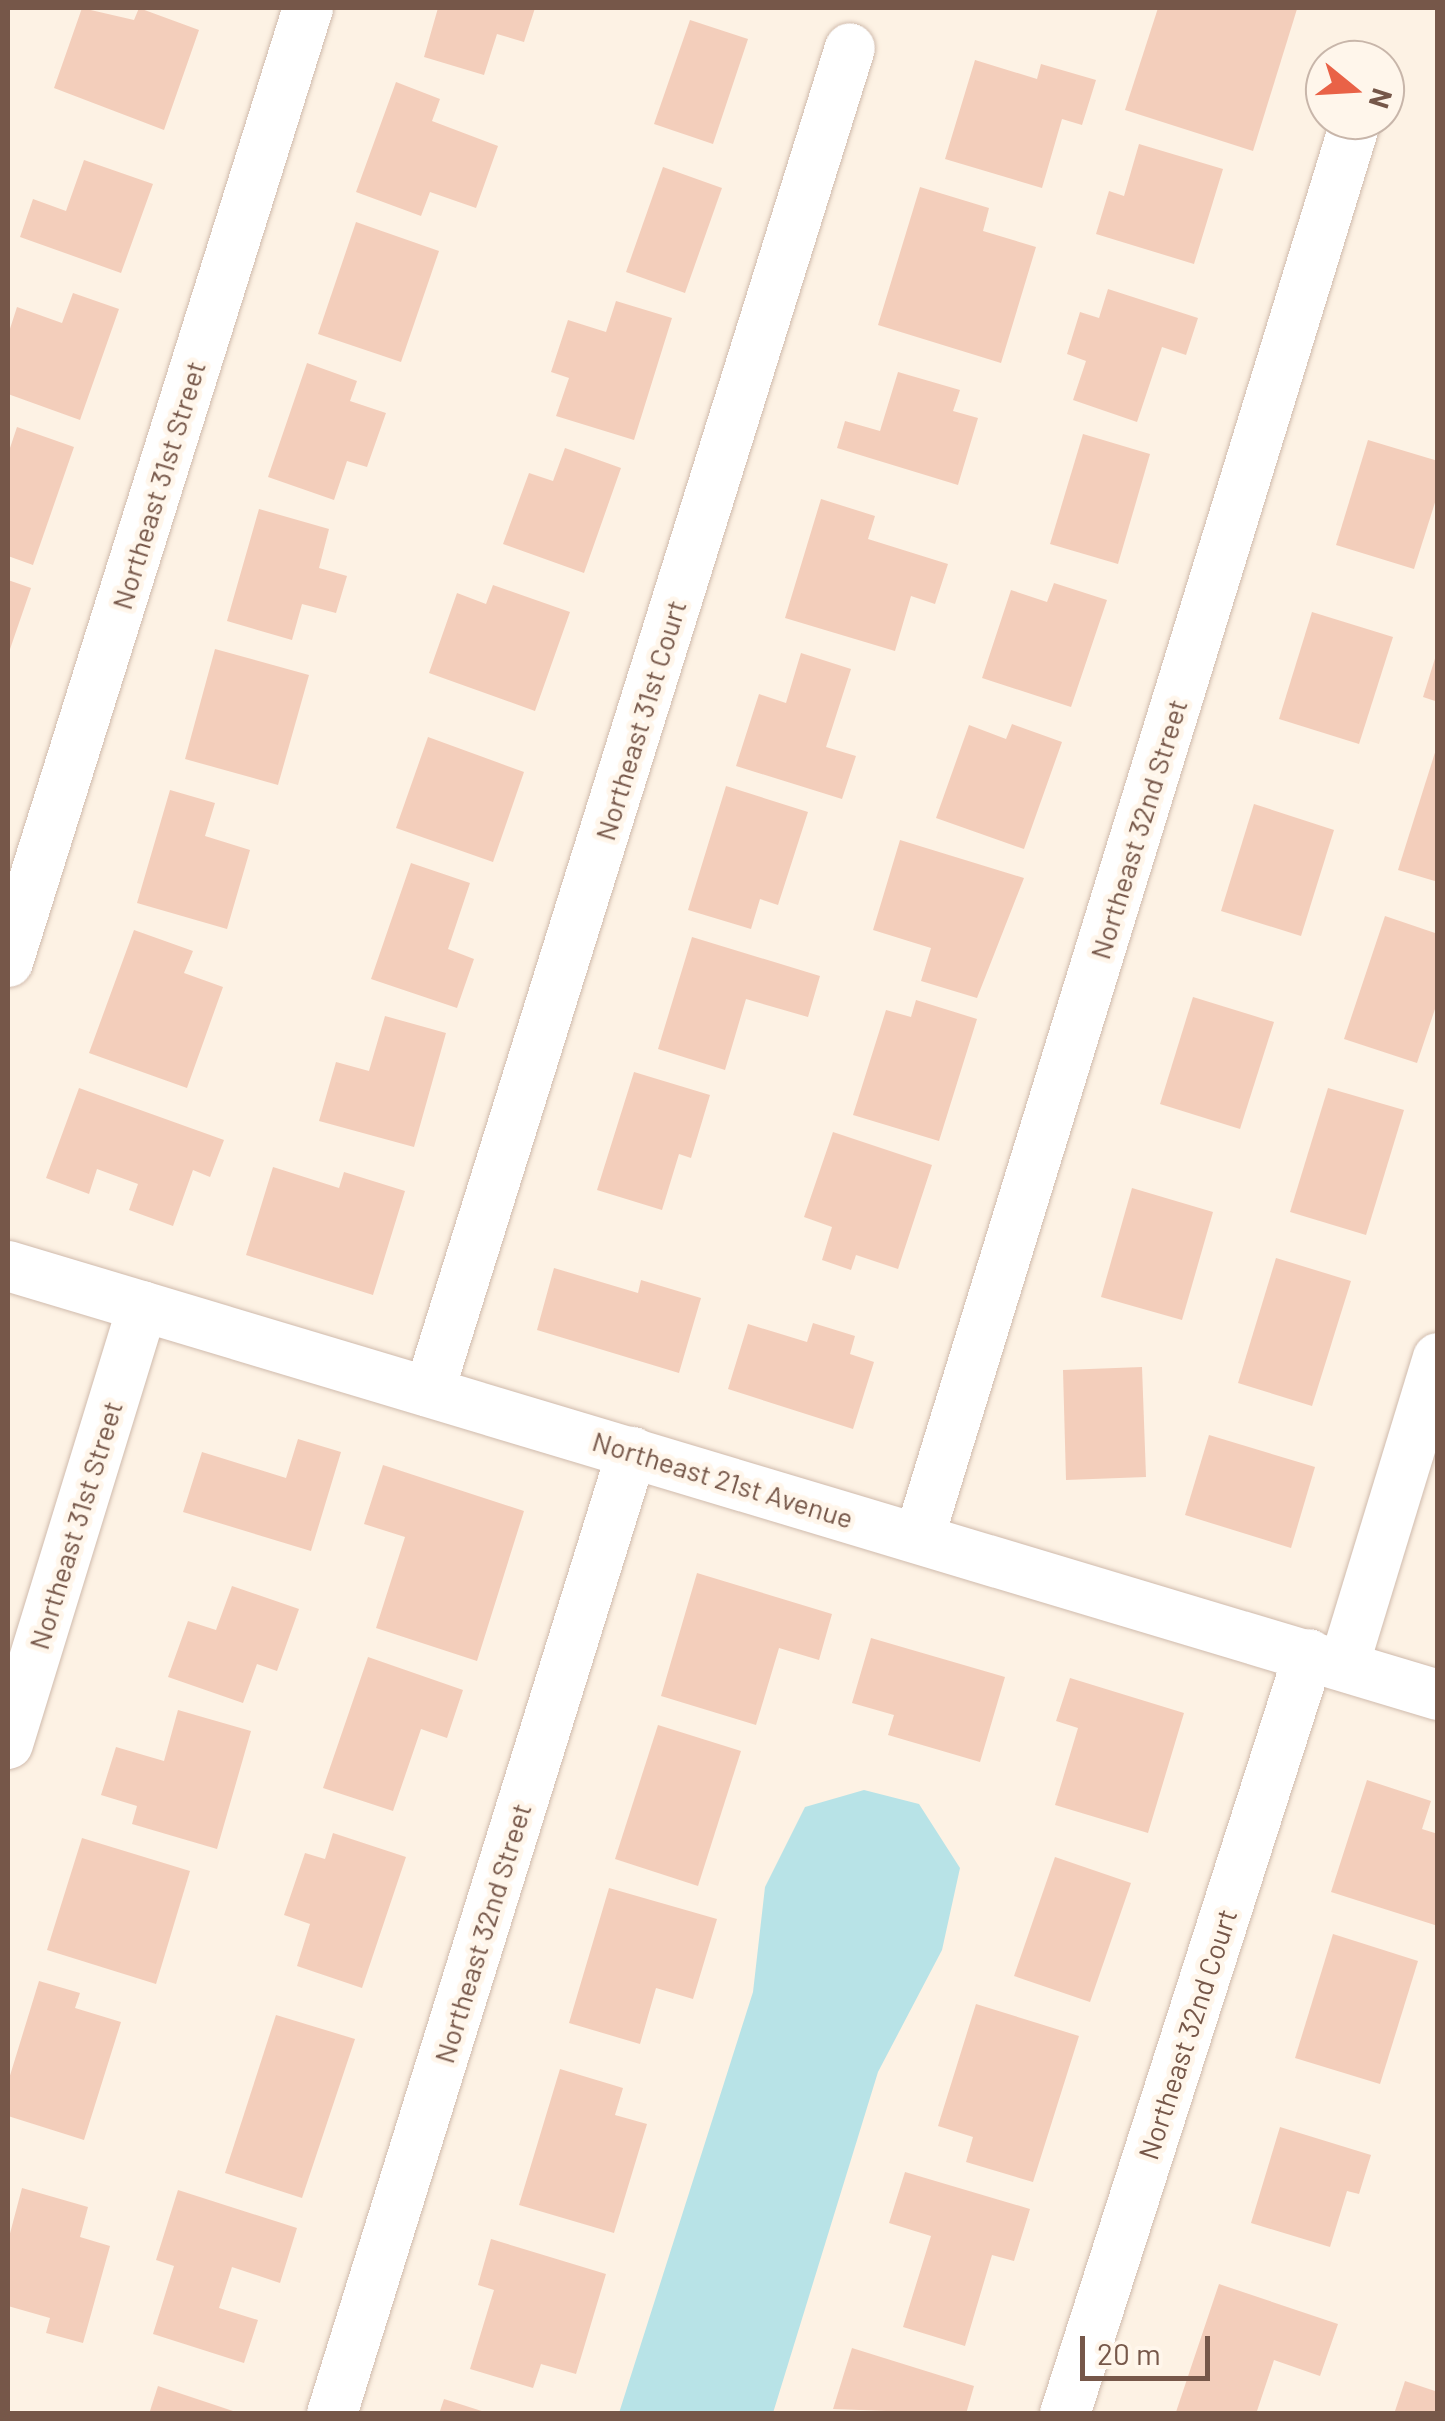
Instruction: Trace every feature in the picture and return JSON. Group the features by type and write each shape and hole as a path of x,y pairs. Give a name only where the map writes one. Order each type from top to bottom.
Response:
{"street":[{"name":"Northeast 31st Street","path":"8,962 308,8"},
{"name":"Northeast 31st Court","path":"429,1392 850,48"},
{"name":"Northeast 32nd Street","path":"919,1538 1350,140"},
{"name":"Northeast 21st Avenue","path":"8,1266 1438,1695"},
{"name":"Northeast 31st Street","path":"8,1744 142,1306"},
{"name":"Northeast 32nd Court","path":"1065,2414 1327,1660 1438,1358"},
{"name":"Northeast 32nd Street","path":"332,2414 632,1452"}],"water":[{"path":"864,1790 919,1804 960,1868 942,1950 878,2072 773,2413 619,2413 753,1992 765,1887 805,1807"}],"building":[{"path":"82,8 134,20 139,8 199,30 164,130 54,88"},
{"path":"438,8 535,8 524,42 497,34 484,75 424,57"},
{"path":"1158,8 1297,9 1253,151 1125,110"},
{"path":"690,20 748,39 713,144 654,124"},
{"path":"975,60 1037,79 1041,64 1096,80 1082,125 1062,119 1042,188 945,159"},
{"path":"396,82 440,99 432,121 498,146 476,208 430,192 421,216 356,192"},
{"path":"1139,144 1223,169 1194,264 1096,234 1109,191 1124,196"},
{"path":"84,160 153,184 121,273 20,237 33,199 66,211"},
{"path":"663,167 722,188 685,293 626,272"},
{"path":"920,187 989,208 983,231 1036,247 1001,363 878,325"},
{"path":"356,222 439,251 401,362 318,334"},
{"path":"1108,289 1198,318 1186,355 1162,347 1137,422 1073,400 1086,361 1067,354 1080,312 1099,318"},
{"path":"73,293 119,309 80,420 8,394 8,335 17,307 62,323"},
{"path":"616,301 672,318 634,440 556,416 569,378 551,372 568,320 606,332"},
{"path":"307,363 357,381 350,401 386,413 367,467 347,461 334,500 268,477"},
{"path":"898,372 960,390 953,411 978,418 958,485 837,448 845,421 880,431"},
{"path":"17,427 74,447 33,565 8,556 8,454"},
{"path":"1083,434 1150,454 1118,564 1050,544"},
{"path":"1368,440 1438,461 1438,493 1414,569 1336,545"},
{"path":"565,448 621,468 584,573 503,544 529,473 553,481"},
{"path":"821,499 875,516 868,539 948,564 935,604 911,596 895,651 785,618"},
{"path":"259,509 329,529 319,568 347,576 336,613 302,604 292,640 227,621"},
{"path":"8,580 31,588 8,655"},
{"path":"1054,583 1107,600 1071,707 982,678 1011,590 1047,602"},
{"path":"493,585 570,612 535,711 429,673 457,593 486,604"},
{"path":"1312,612 1393,637 1359,744 1279,719"},
{"path":"215,649 309,675 278,785 185,759"},
{"path":"1438,652 1438,702 1423,697"},
{"path":"801,653 851,669 826,747 856,756 842,799 736,766 759,694 786,703"},
{"path":"1012,724 1062,742 1024,849 936,818 969,725 1006,739"},
{"path":"428,737 524,772 493,862 396,828"},
{"path":"1438,743 1438,882 1398,870"},
{"path":"726,786 808,812 778,905 760,899 751,929 688,910"},
{"path":"170,790 215,803 205,836 250,850 227,929 137,903"},
{"path":"1254,804 1334,830 1301,936 1221,911"},
{"path":"900,840 1024,878 977,998 921,981 931,948 873,930"},
{"path":"411,863 470,883 448,949 474,959 457,1008 371,979"},
{"path":"1385,916 1438,934 1438,1000 1417,1063 1344,1039"},
{"path":"134,930 193,951 184,973 223,987 187,1088 89,1053"},
{"path":"692,937 820,976 808,1017 746,999 725,1070 658,1049"},
{"path":"1193,997 1274,1022 1240,1129 1160,1104"},
{"path":"916,1000 977,1019 939,1141 853,1115 886,1010 911,1017"},
{"path":"385,1016 446,1033 414,1147 319,1121 336,1062 369,1071"},
{"path":"634,1072 710,1095 691,1158 679,1154 662,1210 597,1190"},
{"path":"79,1088 224,1140 210,1177 193,1170 173,1226 129,1210 138,1184 97,1169 89,1194 46,1178"},
{"path":"1328,1088 1404,1110 1366,1235 1290,1212"},
{"path":"833,1132 932,1165 898,1269 856,1255 851,1270 822,1260 832,1227 804,1217"},
{"path":"273,1167 339,1188 344,1172 405,1191 373,1295 246,1255"},
{"path":"1132,1188 1213,1212 1182,1320 1101,1297"},
{"path":"1276,1258 1351,1281 1312,1406 1238,1383"},
{"path":"554,1268 638,1293 641,1280 701,1298 679,1373 537,1330"},
{"path":"813,1323 855,1336 850,1354 874,1362 853,1429 728,1389 748,1324 807,1342"},
{"path":"1142,1367 1146,1477 1066,1480 1063,1370"},
{"path":"1209,1435 1315,1467 1291,1548 1185,1515"},
{"path":"298,1439 341,1452 311,1551 183,1512 202,1452 286,1478"},
{"path":"383,1465 524,1511 477,1661 376,1628 405,1537 364,1524"},
{"path":"697,1573 832,1614 819,1660 779,1648 756,1725 661,1696"},
{"path":"232,1586 299,1609 277,1671 257,1664 243,1703 168,1677 188,1621 216,1630"},
{"path":"871,1638 1005,1677 980,1762 888,1735 894,1715 852,1703"},
{"path":"368,1657 463,1690 447,1738 421,1729 393,1811 323,1788"},
{"path":"1070,1678 1184,1713 1148,1833 1055,1805 1078,1728 1056,1721"},
{"path":"178,1710 251,1731 217,1849 132,1824 137,1806 101,1795 116,1747 164,1761"},
{"path":"658,1725 741,1751 698,1886 615,1859"},
{"path":"1367,1780 1431,1801 1422,1829 1438,1834 1438,1926 1331,1892"},
{"path":"333,1833 406,1857 362,1988 297,1966 310,1924 284,1915 305,1853 325,1859"},
{"path":"82,1838 190,1871 156,1984 47,1950"},
{"path":"1055,1857 1131,1883 1090,2002 1014,1976"},
{"path":"609,1888 717,1919 693,1999 656,1988 640,2044 569,2023"},
{"path":"1333,1934 1418,1961 1380,2084 1295,2058"},
{"path":"39,1981 80,1993 75,2008 121,2022 84,2140 8,2116 8,2082"},
{"path":"976,2004 1079,2036 1033,2182 966,2162 973,2137 938,2126"},
{"path":"276,2015 355,2039 302,2198 225,2173"},
{"path":"560,2069 623,2088 615,2115 647,2124 614,2233 519,2205"},
{"path":"1280,2127 1371,2155 1359,2194 1347,2191 1330,2247 1251,2223"},
{"path":"905,2172 1030,2209 1014,2261 992,2255 965,2346 903,2327 931,2236 889,2223"},
{"path":"22,2188 88,2207 80,2237 110,2246 83,2343 46,2333 50,2318 8,2306 8,2241"},
{"path":"178,2190 297,2228 280,2283 232,2267 219,2308 258,2320 244,2363 153,2334 174,2266 156,2260"},
{"path":"491,2239 606,2274 576,2374 541,2364 533,2388 470,2369 494,2290 478,2285"},
{"path":"1219,2284 1338,2324 1320,2376 1274,2360 1256,2414 1176,2412"},
{"path":"852,2348 974,2386 966,2414 833,2409"},
{"path":"1405,2381 1438,2392 1438,2414 1394,2414"},
{"path":"158,2386 239,2413 239,2414 149,2414"},
{"path":"444,2399 488,2413 439,2414"}]}
